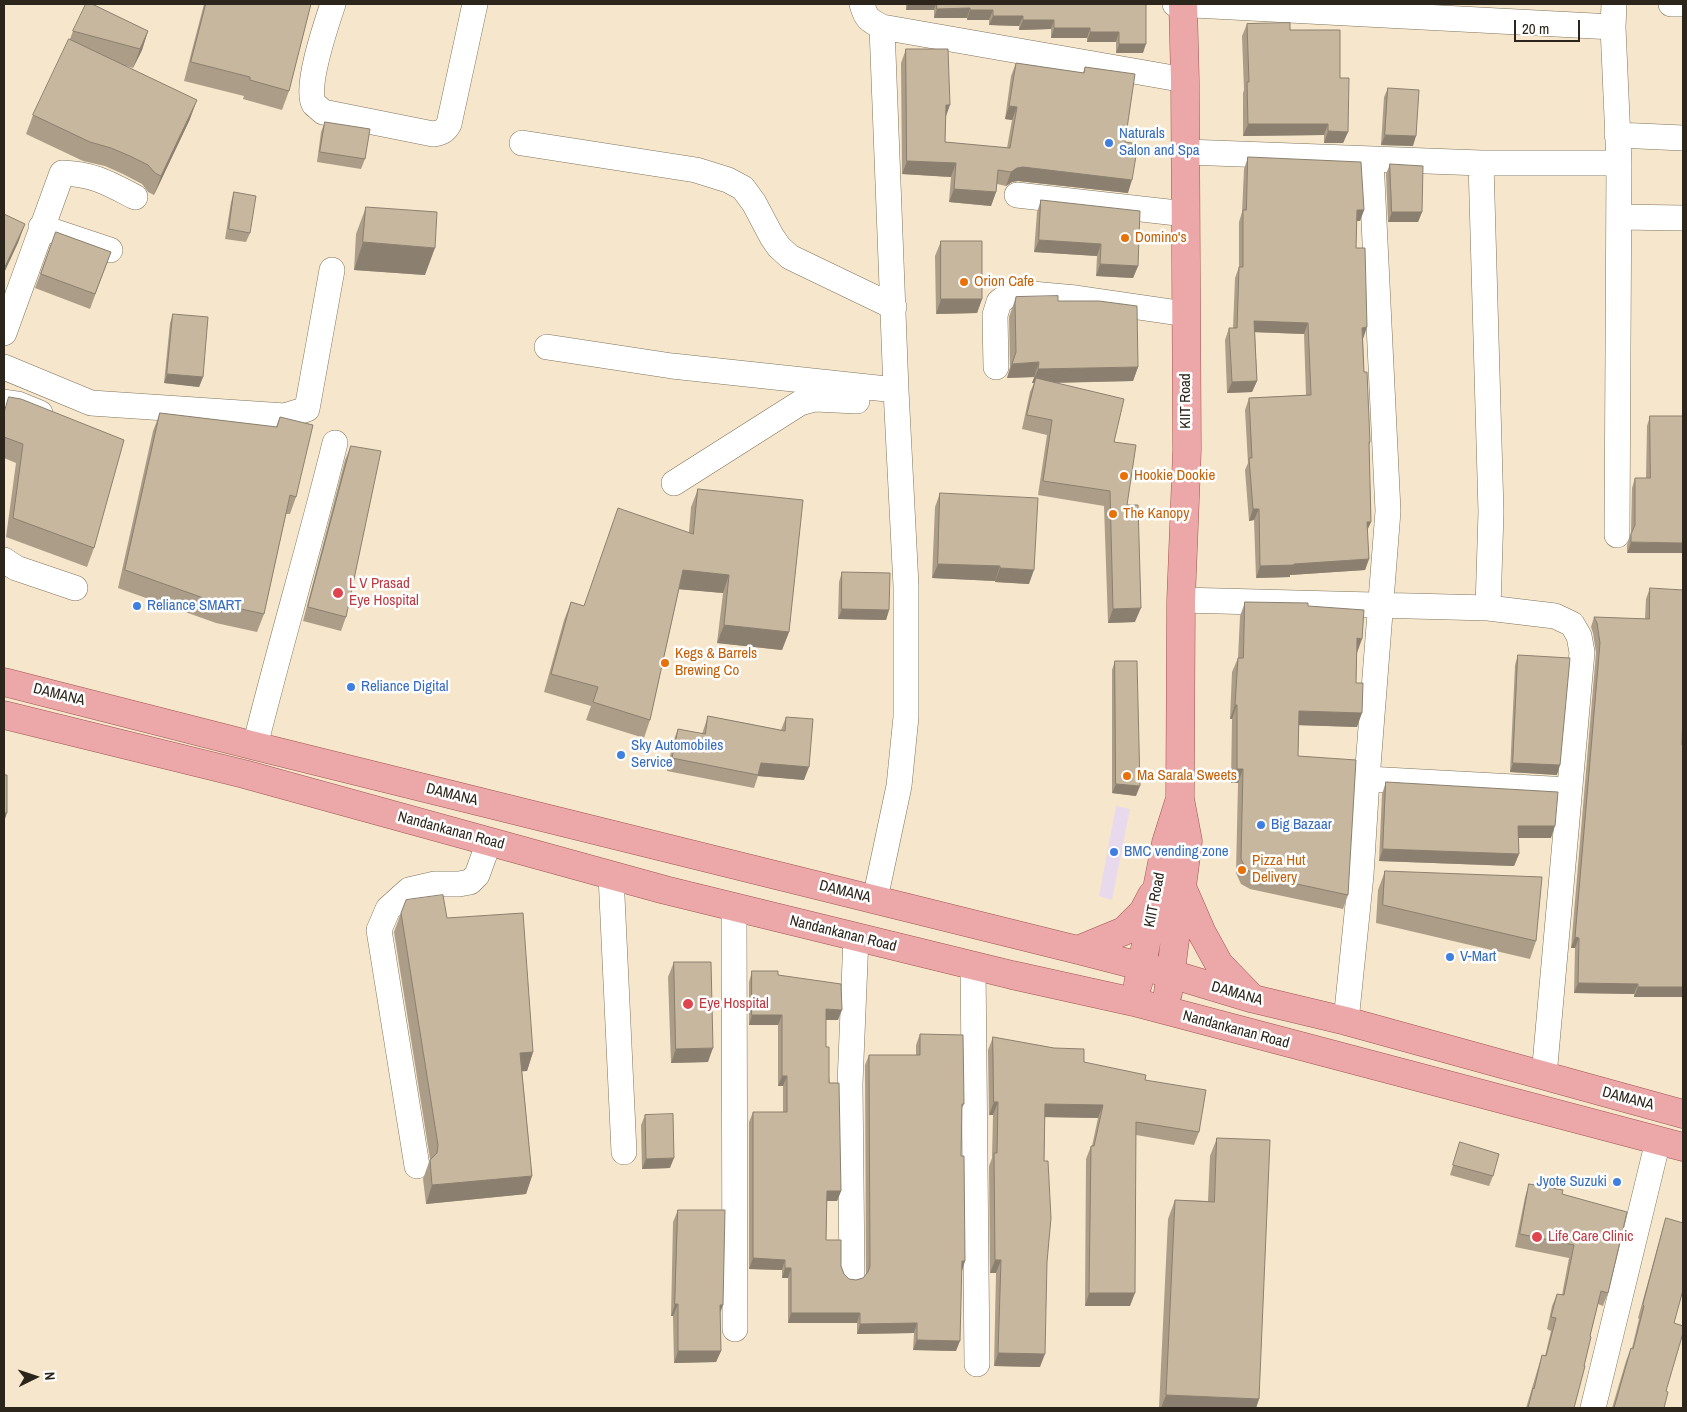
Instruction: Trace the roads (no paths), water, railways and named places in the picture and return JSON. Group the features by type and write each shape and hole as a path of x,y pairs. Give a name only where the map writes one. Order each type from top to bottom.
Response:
{"main road":[{"name":"KIIT Road","path":"1134,1002 1142,967 1170,884 1188,840 1180,799 1181,600 1187,450 1185,80 1180,4"},
{"name":"DAMANA","path":"4,682 1078,950 1171,974 1254,999 1346,1021 1683,1114"},
{"name":"Nandankanan Road","path":"4,715 244,774 734,907 1134,1002 1670,1144"},
{"name":"KIIT Road","path":"1166,1012 1171,974 1170,884"},
{"path":"1078,950 1124,931 1170,884 1202,933 1219,964 1254,999"}],"street":[{"path":"333,4 312,77 313,103 323,112 432,134 446,130 449,124 475,4"},
{"path":"862,4 864,12 870,21 882,27 1185,80"},
{"path":"1180,4 1613,16 1619,163 1616,535"},
{"path":"1671,4 1683,4"},
{"path":"875,899 899,786 906,717 906,586 896,396 882,27"},
{"path":"1617,135 1683,138"},
{"path":"522,143 696,170 728,180 743,188 754,202 772,237 790,257 894,307"},
{"path":"1186,152 1481,162 1619,163"},
{"path":"1346,1021 1371,875 1367,779 1388,511 1371,159"},
{"path":"1481,162 1491,512 1488,608"},
{"path":"4,333 62,173 100,178 135,197"},
{"path":"1017,195 1186,214"},
{"path":"1619,217 1683,218"},
{"path":"41,227 110,250"},
{"path":"4,367 91,403 285,416 307,409 332,270"},
{"path":"996,366 995,315 998,302 1008,295 1020,293 1076,298 1186,314"},
{"path":"547,347 896,396"},
{"path":"674,483 800,403 815,399 896,396"},
{"path":"4,402 18,404 63,422"},
{"path":"255,746 277,656 335,444"},
{"path":"4,560 16,568 76,588"},
{"path":"1181,600 1488,608 1555,616 1572,624 1580,636 1582,652 1569,790 1552,882 1544,1076"},
{"path":"1367,779 1569,790"},
{"path":"416,1166 379,930 388,909 410,890 435,884 470,882 477,874 489,842"},
{"path":"611,875 624,1152"},
{"path":"734,907 735,1329"},
{"path":"852,1276 850,1084 852,989 856,937"},
{"path":"973,965 976,1364"},
{"path":"1593,1408 1670,1144"}],"place":[{"name":"Naturals Salon and Spa","path":"1109,143"},
{"name":"Domino's","path":"1125,238"},
{"name":"Orion Cafe","path":"964,282"},
{"name":"Hookie Dookie","path":"1124,476"},
{"name":"The Kanopy","path":"1113,514"},
{"name":"L V Prasad Eye Hospital","path":"338,593"},
{"name":"Reliance SMART","path":"137,606"},
{"name":"Kegs & Barrels Brewing Co","path":"665,663"},
{"name":"Reliance Digital","path":"351,687"},
{"name":"Sky Automobiles Service","path":"621,755"},
{"name":"Ma Sarala Sweets","path":"1127,776"},
{"name":"Big Bazaar","path":"1261,825"},
{"name":"BMC vending zone","path":"1114,852"},
{"name":"Pizza Hut Delivery","path":"1242,870"},
{"name":"V-Mart","path":"1450,957"},
{"name":"Eye Hospital","path":"688,1004"},
{"name":"Jyote Suzuki","path":"1617,1182"},
{"name":"Life Care Clinic","path":"1537,1237"}]}
